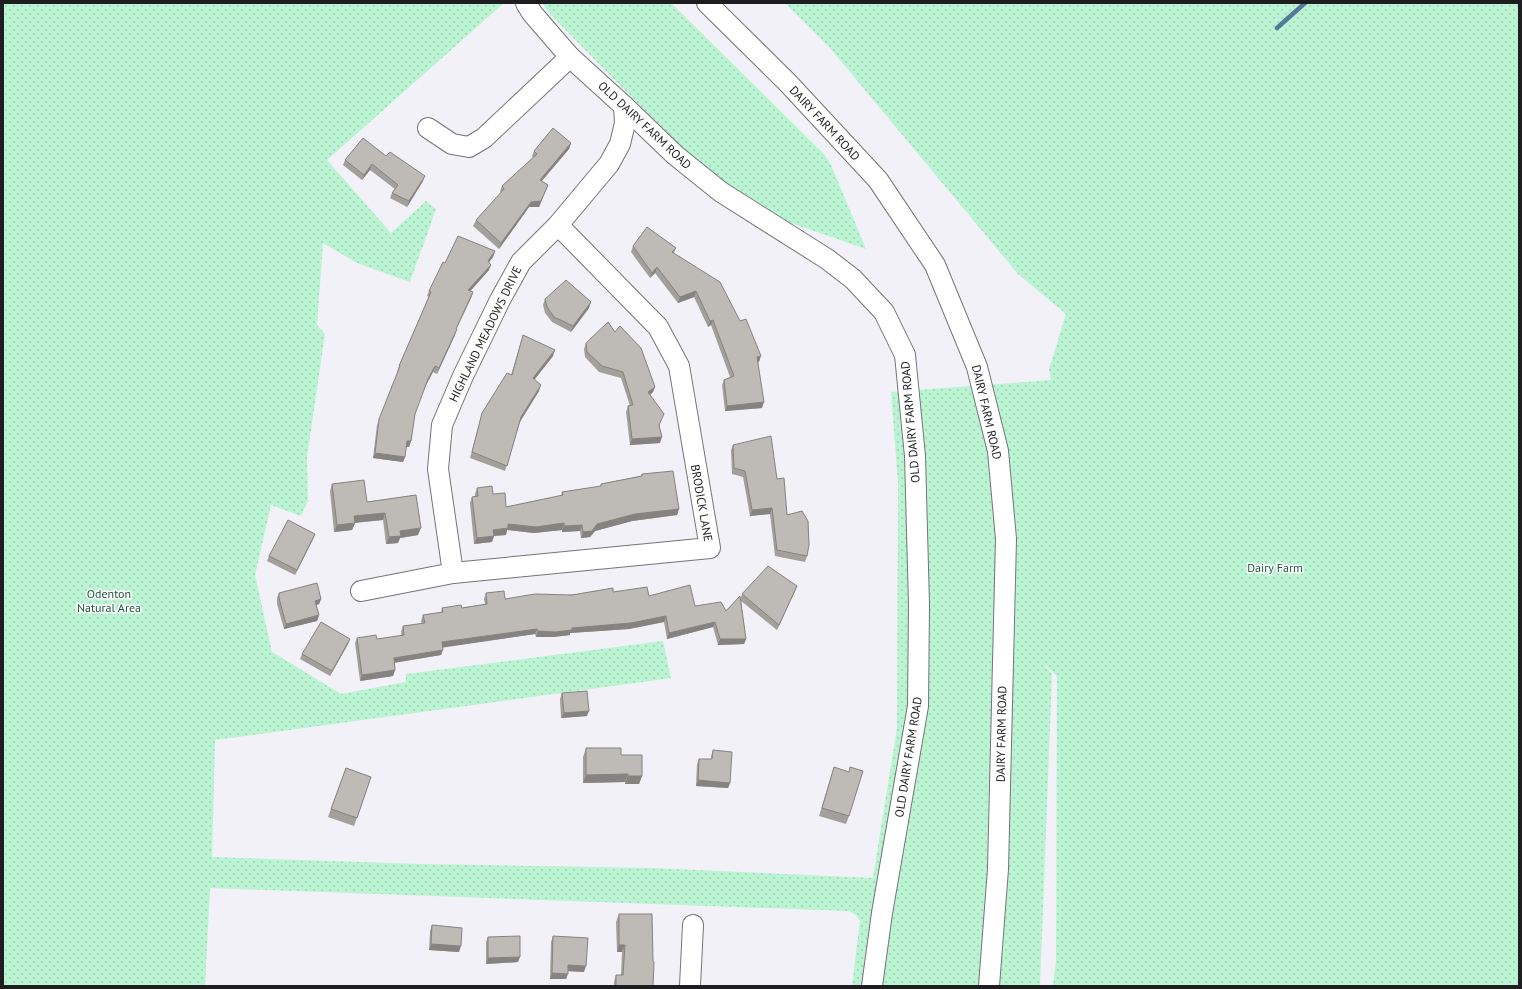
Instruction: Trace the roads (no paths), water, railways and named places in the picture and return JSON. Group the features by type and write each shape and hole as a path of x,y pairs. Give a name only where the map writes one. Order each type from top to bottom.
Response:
{"street":[{"name":"OLD DAIRY FARM ROAD","path":"526,3 532,13 570,57 675,155 721,192 827,259 853,279 884,312 905,355 915,456 919,605 918,706 882,913 872,986"},
{"name":"DAIRY FARM ROAD","path":"707,3 788,83 878,180 935,265 977,367 998,451 1006,539 998,869 989,986"},
{"path":"428,128 452,144 468,147 484,138 570,57"},
{"name":"HIGHLAND MEADOWS DRIVE","path":"453,573 438,469 442,425 463,376 500,300 521,262 558,225 609,164 620,144 625,123 624,106"},
{"name":"BRODICK LANE","path":"361,591 453,573 710,548 678,366 658,327 558,225"},
{"path":"690,986 692,925"}],"waterway":[{"path":"1277,28 1305,3"}],"park label":[{"name":"Dairy Farm","path":"1275,567"},
{"name":"Odenton Natural Area","path":"109,600"}]}
